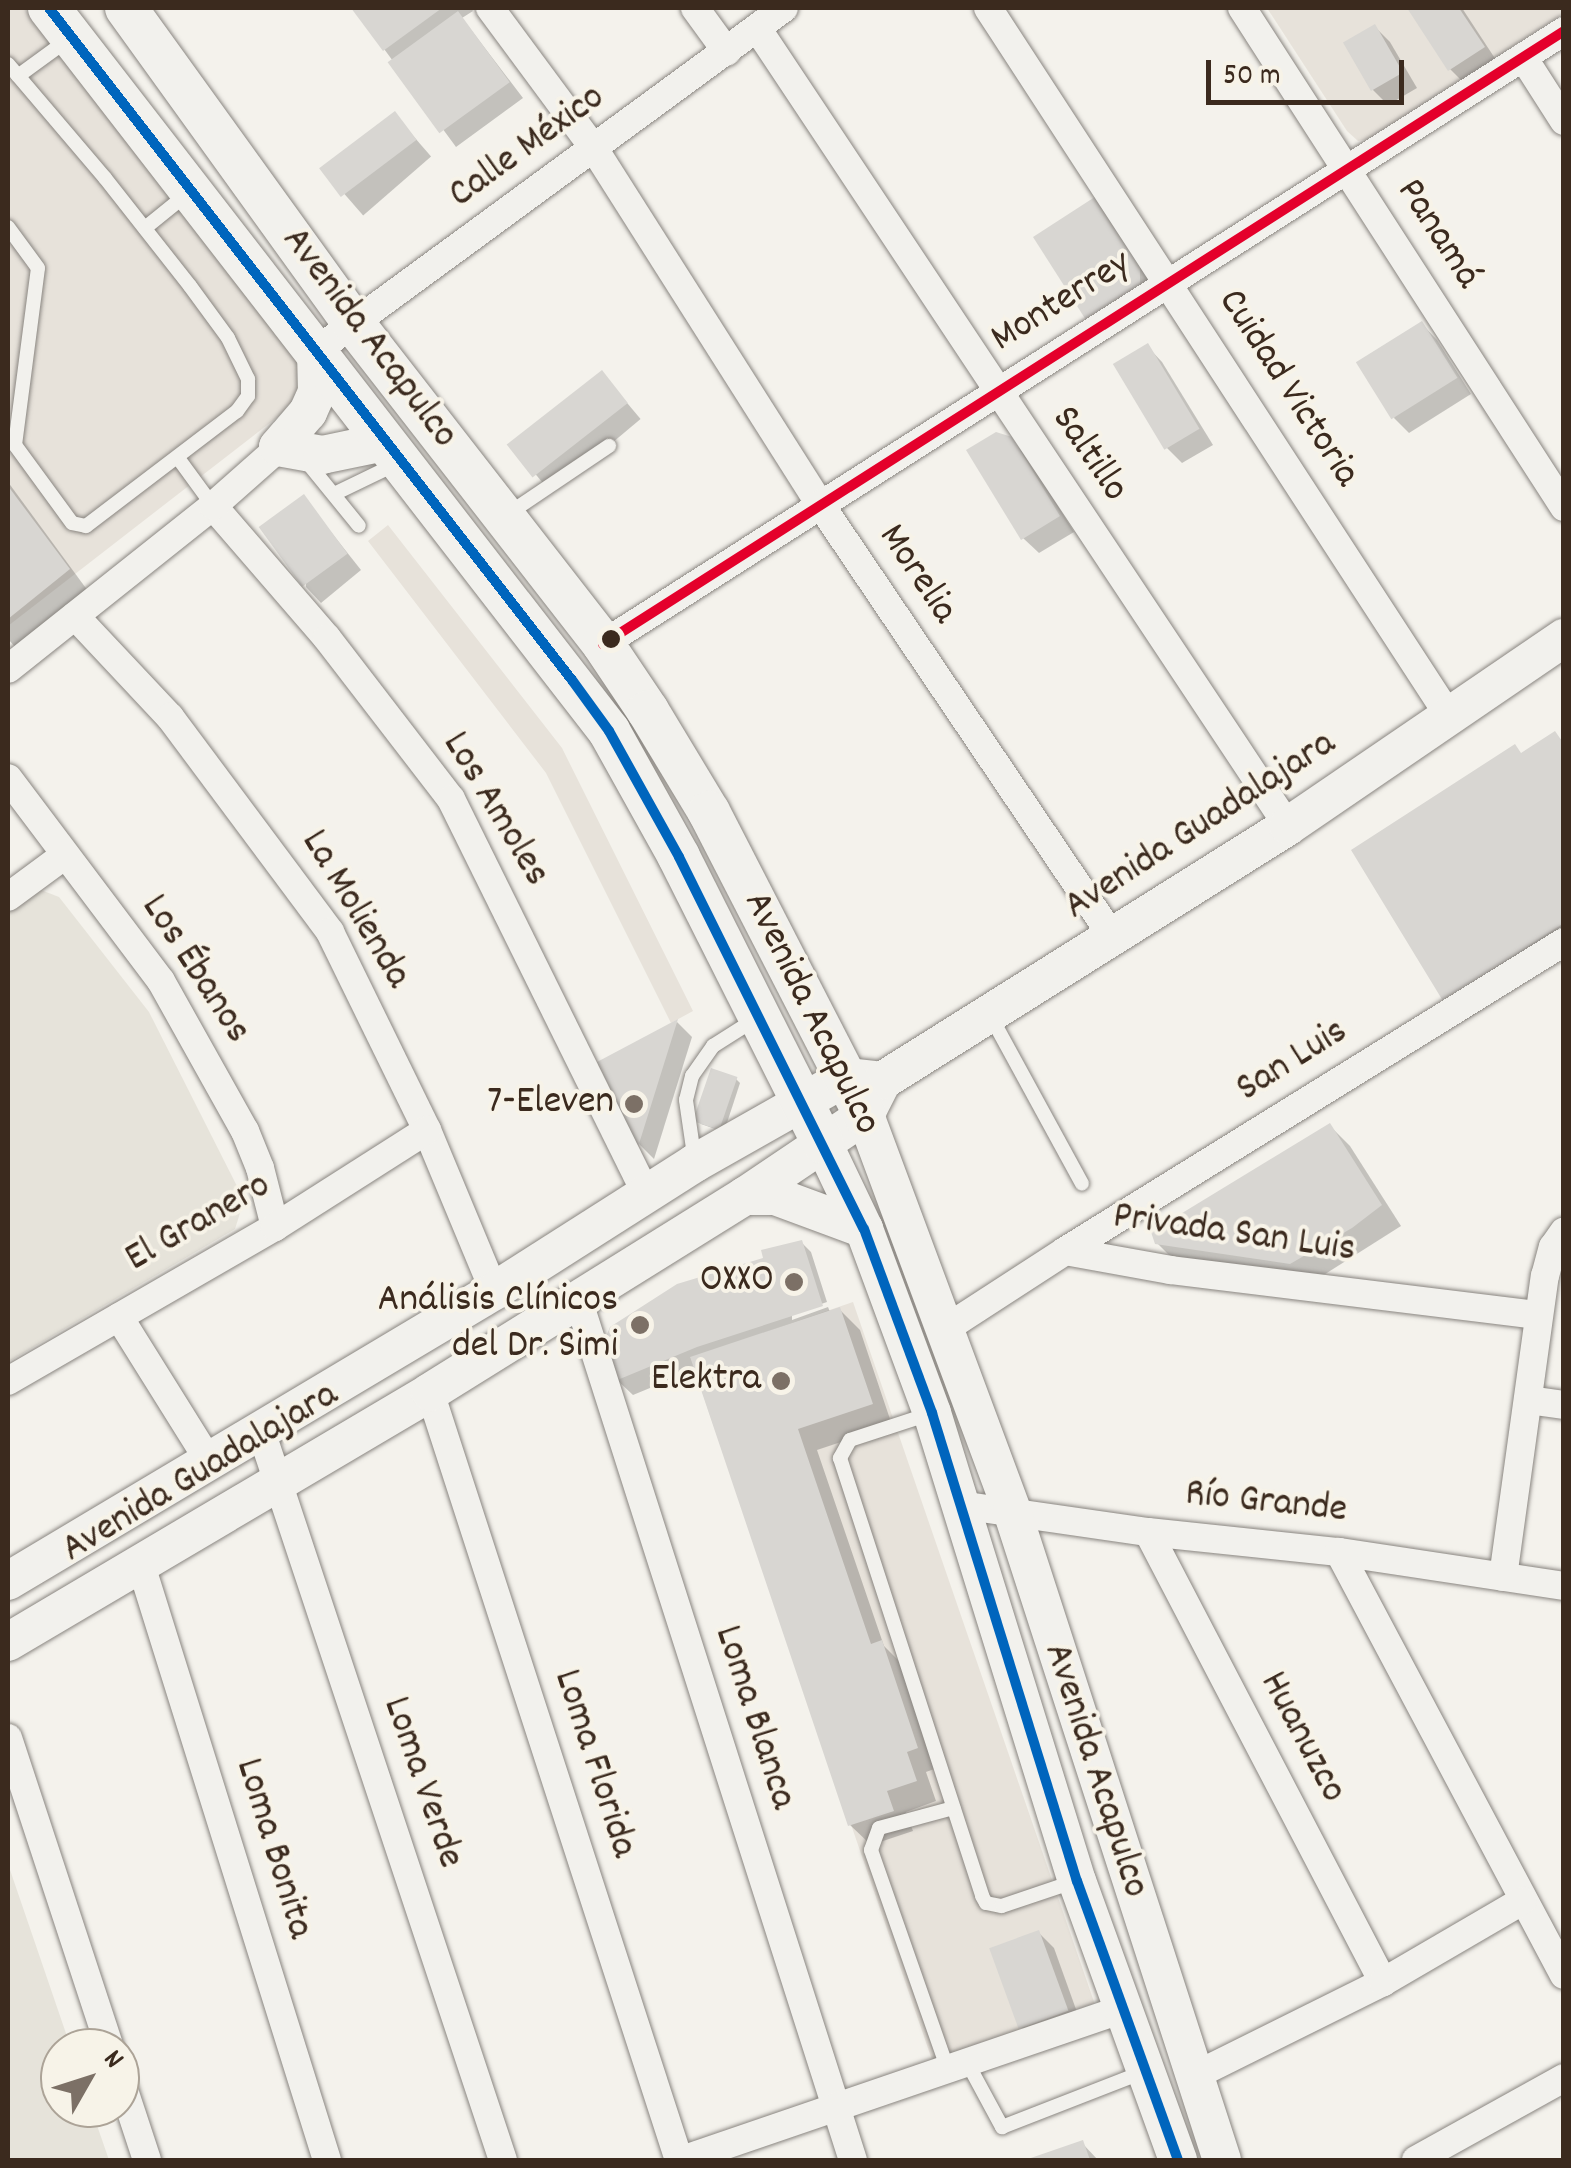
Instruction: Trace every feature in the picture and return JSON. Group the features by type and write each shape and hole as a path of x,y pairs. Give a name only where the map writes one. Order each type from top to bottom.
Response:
{"main road":[{"name":"Avenida Acapulco","path":"126,8 382,362 603,644 709,812 864,1091 942,1331 1012,1511 1192,2078 1222,2160"},
{"path":"59,21 72,15 94,20 123,39 196,103"},
{"name":"Avenida Acapulco","path":"59,21 608,731 679,856 864,1229 932,1414 1077,1880 1178,2160"},
{"path":"316,351 317,392 289,451 392,452"},
{"name":"Avenida Guadalajara","path":"8,1642 430,1392 745,1196 823,1143 864,1091 1114,939 1564,638"},
{"name":"Avenida Guadalajara","path":"8,1581 494,1291 695,1163 800,1102 864,1091"},
{"path":"745,1196 775,1196 864,1229"}],"street":[{"name":"Morelia","path":"490,8 594,150 820,504 1114,939"},
{"path":"695,8 727,52"},
{"name":"Calle México","path":"316,351 784,8"},
{"name":"Cuidad Victoria","path":"988,8 1171,283 1449,716"},
{"name":"Panamá","path":"1242,8 1564,507"},
{"name":"Saltillo","path":"757,28 1288,826"},
{"name":"Monterrey","path":"603,644 1564,31"},
{"path":"1523,57 1564,121"},
{"path":"8,669 212,506 289,451 346,390 382,362"},
{"name":"Los Amoles","path":"212,506 328,638 451,799 646,1194"},
{"name":"La Molienda","path":"75,616 170,718 294,879 357,981 427,1130 494,1291"},
{"name":"Los Ébanos","path":"8,778 161,981 208,1060 260,1168 276,1227"},
{"path":"8,898 65,855"},
{"name":"San Luis","path":"1065,1251 1564,942"},
{"name":"El Granero","path":"8,1382 276,1227 427,1130"},
{"path":"1503,1577 1538,1315 1553,1247 1564,1232"},
{"name":"Privada San Luis","path":"942,1331 1065,1251 1171,1270 1538,1315"},
{"name":"Loma Blanca","path":"578,1299 853,2160"},
{"path":"119,1318 209,1462"},
{"name":"Loma Florida","path":"430,1392 681,2160"},
{"path":"1529,1400 1564,1404"},
{"name":"Loma Verde","path":"261,1431 503,2160"},
{"name":"Río Grande","path":"960,1504 1148,1532 1339,1552 1556,1585"},
{"name":"Huanuzco","path":"1148,1532 1383,1982"},
{"path":"1339,1552 1564,1975"},
{"name":"Loma Bonita","path":"140,1562 327,2160"},
{"path":"1556,1585 1564,1612"},
{"path":"8,1738 103,2028"},
{"path":"1192,2078 1383,1982 1522,1901"},
{"path":"681,2160 1123,2010"},
{"path":"1416,2160 1564,2078"},
{"path":"136,2128 147,2160"}],"lane":[{"path":"18,76 59,21"},
{"path":"8,64 145,228 228,338 248,379 248,396 238,411 86,526 72,523 19,456 14,434 29,363 38,268 8,226"},
{"path":"145,228 190,192"},
{"path":"503,517 609,446"},
{"path":"289,451 334,494 360,526"},
{"path":"334,494 392,452"},
{"path":"178,458 212,506"},
{"path":"990,1014 1082,1184"},
{"path":"695,1163 686,1100 692,1076 713,1046 759,1017"},
{"path":"932,1414 850,1440 840,1458 986,1903 1002,1906 1077,1880"},
{"path":"953,1808 879,1828 871,1850 958,2068 1002,2126 1146,2071"}],"shaded area":[{"path":"8,8 24,8 320,384 8,626"},
{"path":"1267,8 1563,8 1564,13 1373,138 1358,141 1347,131"},
{"path":"388,525 562,748 693,1011 671,1023 546,773 368,541"},
{"path":"36,888 59,897 149,1012 244,1200 235,1229 8,1362 8,910"},
{"path":"853,1302 1095,2004 932,2060 690,1358"},
{"path":"8,1864 64,2028 40,2028 40,2128 98,2128 109,2160 8,2160"}],"building":[{"path":"351,8 442,8 383,51"},
{"path":"1407,8 1459,8 1485,47 1448,71"},
{"path":"458,11 510,82 439,133 388,62"},
{"path":"1375,24 1403,72 1371,91 1343,42"},
{"path":"395,111 417,140 341,197 319,168"},
{"path":"1101,193 1140,259 1140,285 1086,320 1033,237"},
{"path":"1422,321 1458,378 1391,419 1356,362"},
{"path":"1148,343 1200,429 1164,450 1113,364"},
{"path":"602,370 628,403 533,478 507,444"},
{"path":"996,432 1012,437 1060,516 1021,540 966,450"},
{"path":"8,486 70,569 8,619"},
{"path":"304,494 347,554 302,587 259,527"},
{"path":"1555,731 1564,744 1564,923 1443,1001 1351,850 1515,744 1521,753"},
{"name":"7-Eleven","path":"678,1019 638,1147 597,1062"},
{"path":"711,1068 737,1077 719,1130 693,1121"},
{"path":"1330,1123 1382,1205 1352,1228 1290,1264 1155,1244 1151,1232"},
{"path":"802,1240 823,1306 697,1347 615,1381 603,1344 610,1327 677,1284 763,1258 761,1250"},
{"path":"840,1307 873,1404 798,1429 871,1644 882,1640 918,1748 907,1752 917,1781 887,1791 894,1811 848,1826 690,1357"},
{"path":"1039,1930 1068,2011 1019,2029 989,1948"},
{"path":"1083,2140 1090,2160 1025,2160"}],"transit line":[{"path":"49,8 572,680 609,731 679,857 864,1229 932,1413 1077,1881 1178,2160"},
{"path":"603,644 1564,31"}],"place":[{"name":"7-Eleven","path":"634,1104"},
{"name":"OXXO","path":"794,1282"},
{"name":"Análisis Clínicos del Dr. Simi","path":"640,1325"},
{"name":"Elektra","path":"781,1381"}]}
